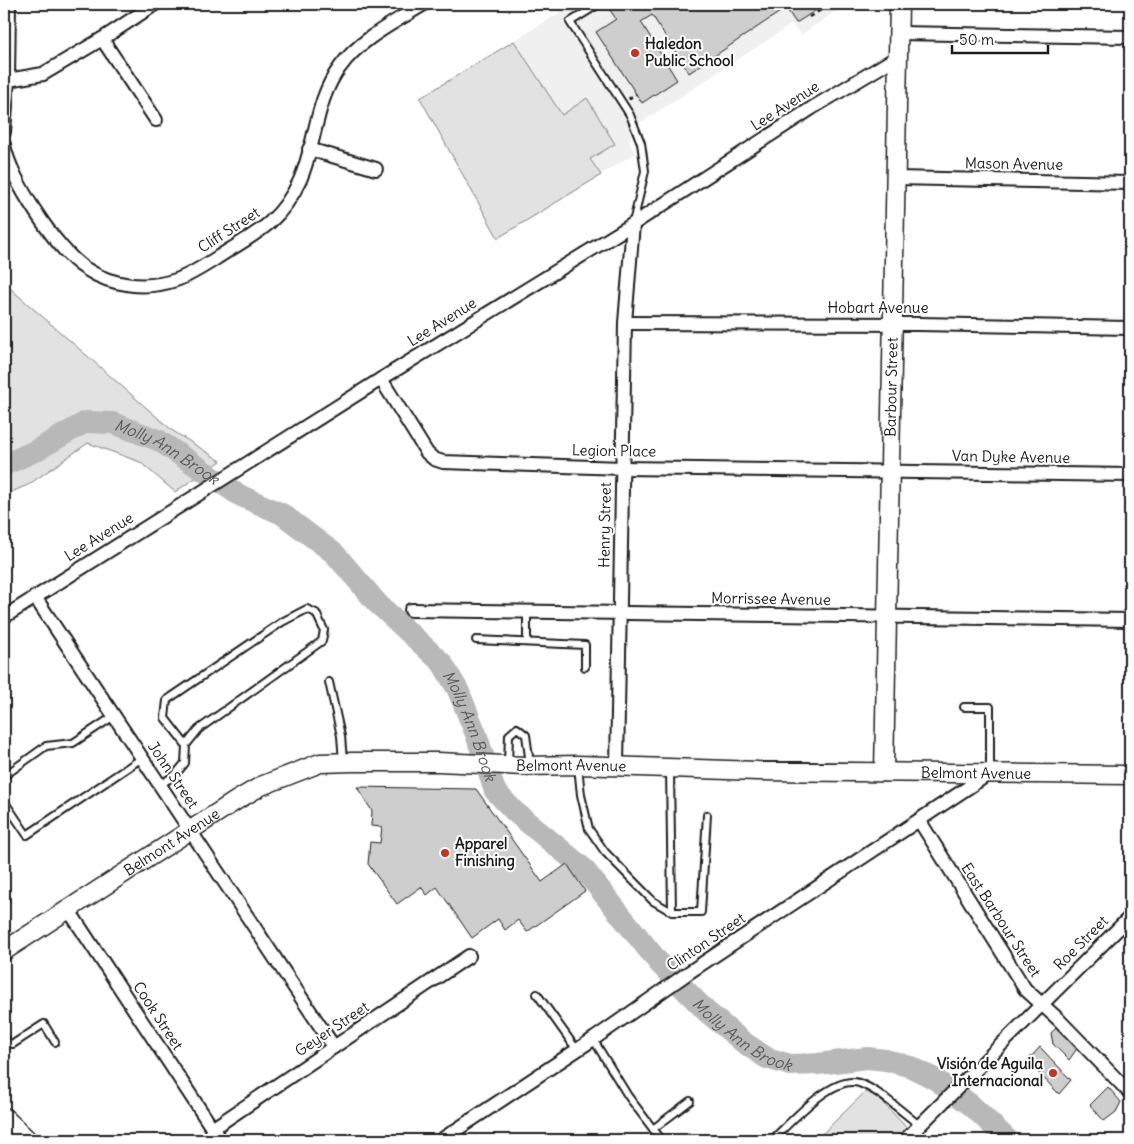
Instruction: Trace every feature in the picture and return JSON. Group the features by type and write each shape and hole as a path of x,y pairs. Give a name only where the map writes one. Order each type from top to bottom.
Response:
{"main road":[{"name":"Barbour Street","path":"884,772 899,4"},
{"name":"Belmont Avenue","path":"4,951 261,786 320,763 438,762 758,771 1129,776"},
{"path":"4,1117 28,1140"}],"street":[{"path":"4,132 8,80 9,4"},
{"path":"8,80 43,74 102,39 155,4"},
{"name":"Cliff Street","path":"4,145 6,158 18,182 44,223 69,256 78,264 104,279 133,285 162,284 183,277 256,234 280,214 296,186 325,95 339,67 357,48 424,4"},
{"path":"899,33 1130,37"},
{"path":"102,39 156,120"},
{"name":"Lee Avenue","path":"4,617 381,379 633,224 812,108 899,56"},
{"path":"309,149 376,169"},
{"name":"Mason Avenue","path":"896,178 1130,183"},
{"name":"Henry Street","path":"617,766 625,323 633,224"},
{"name":"Hobart Avenue","path":"625,323 894,324 1130,328"},
{"name":"Legion Place","path":"381,379 427,453 434,459 443,462 622,468 890,471"},
{"name":"Van Dyke Avenue","path":"890,471 1130,476"},
{"name":"John Street","path":"35,597 334,1047"},
{"name":"Morrissee Avenue","path":"411,610 1130,620"},
{"name":"Clinton Street","path":"441,1140 577,1050 688,973 990,773"},
{"name":"East Barbour Street","path":"919,820 1025,989 1130,1093"},
{"name":"Cook Street","path":"68,909 220,1140"},
{"name":"Roe Street","path":"904,1140 1130,917"},
{"name":"Geyer Street","path":"212,1128 469,956"},
{"path":"4,1125 13,1140"}],"lane":[{"path":"599,4 570,22 630,115 641,143 645,171 633,224"},
{"path":"160,785 175,775 186,763 186,745 165,718 167,700 282,622 307,609 316,612 324,630 322,641 199,729 186,745"},
{"path":"527,612 527,642"},
{"path":"476,640 585,645 585,667"},
{"path":"329,682 341,736 343,762"},
{"path":"964,707 990,707 990,773"},
{"path":"4,776 46,746 73,742 114,716"},
{"path":"517,728 526,735 521,765 509,735 517,728"},
{"path":"4,801 27,835 142,758"},
{"path":"578,765 581,795 589,828 594,836 605,852 653,901 672,912 701,912 706,815"},
{"path":"670,768 672,912"},
{"path":"537,994 577,1050"},
{"path":"4,1036 8,1043 13,1044 44,1024 55,1042"},
{"path":"593,1039 628,1096 662,1140"},
{"path":"772,1140 822,1094 842,1083 858,1082 869,1088 919,1125"},
{"path":"653,1129 690,1100"}],"path":[{"path":"809,17 831,4"},
{"path":"625,91 630,98 636,94"}],"shaded area":[{"path":"574,4 846,4 801,35 792,24 631,129 630,145 636,153 498,238 431,92"},
{"path":"514,41 562,115 587,98 615,144 590,159 601,175 498,238 420,98"},
{"path":"4,283 173,431 221,461 175,492 140,462 88,443 28,485 4,495"},
{"path":"869,1088 907,1128 894,1140 824,1140 820,1136"}],"building":[{"name":"Haledon Public School","path":"620,4 826,4 796,23 786,8 689,73 652,15 641,22 677,80 642,103 596,32 616,19 610,10"},
{"name":"Apparel Finishing","path":"357,787 476,789 542,882 567,864 585,891 527,932 518,920 505,930 498,919 472,938 437,887 427,895 421,887 397,904 368,864 370,842 380,843 382,827 371,826 372,811"},
{"path":"4,891 10,901 4,906"},
{"path":"1058,1026 1077,1044 1076,1050 1069,1060 1053,1044 1051,1033"},
{"path":"1040,1047 1071,1080 1059,1094 1027,1061"},
{"path":"1108,1087 1121,1102 1116,1112 1104,1121 1090,1105"}],"waterway":[{"name":"Molly Ann Brook","path":"4,465 35,451 86,422 113,423 158,440 239,495 282,514 335,554 377,603 442,663 458,690 476,734 495,791 515,812 582,867 660,964 707,1012 743,1042 767,1058 790,1065 818,1064 867,1058 886,1060 911,1067 935,1079 971,1105 1008,1140"}],"place":[{"name":"Haledon Public School","path":"635,53"},
{"name":"Apparel Finishing","path":"445,853"},
{"name":"Visión de Aguila Internacional","path":"1053,1073"}]}
